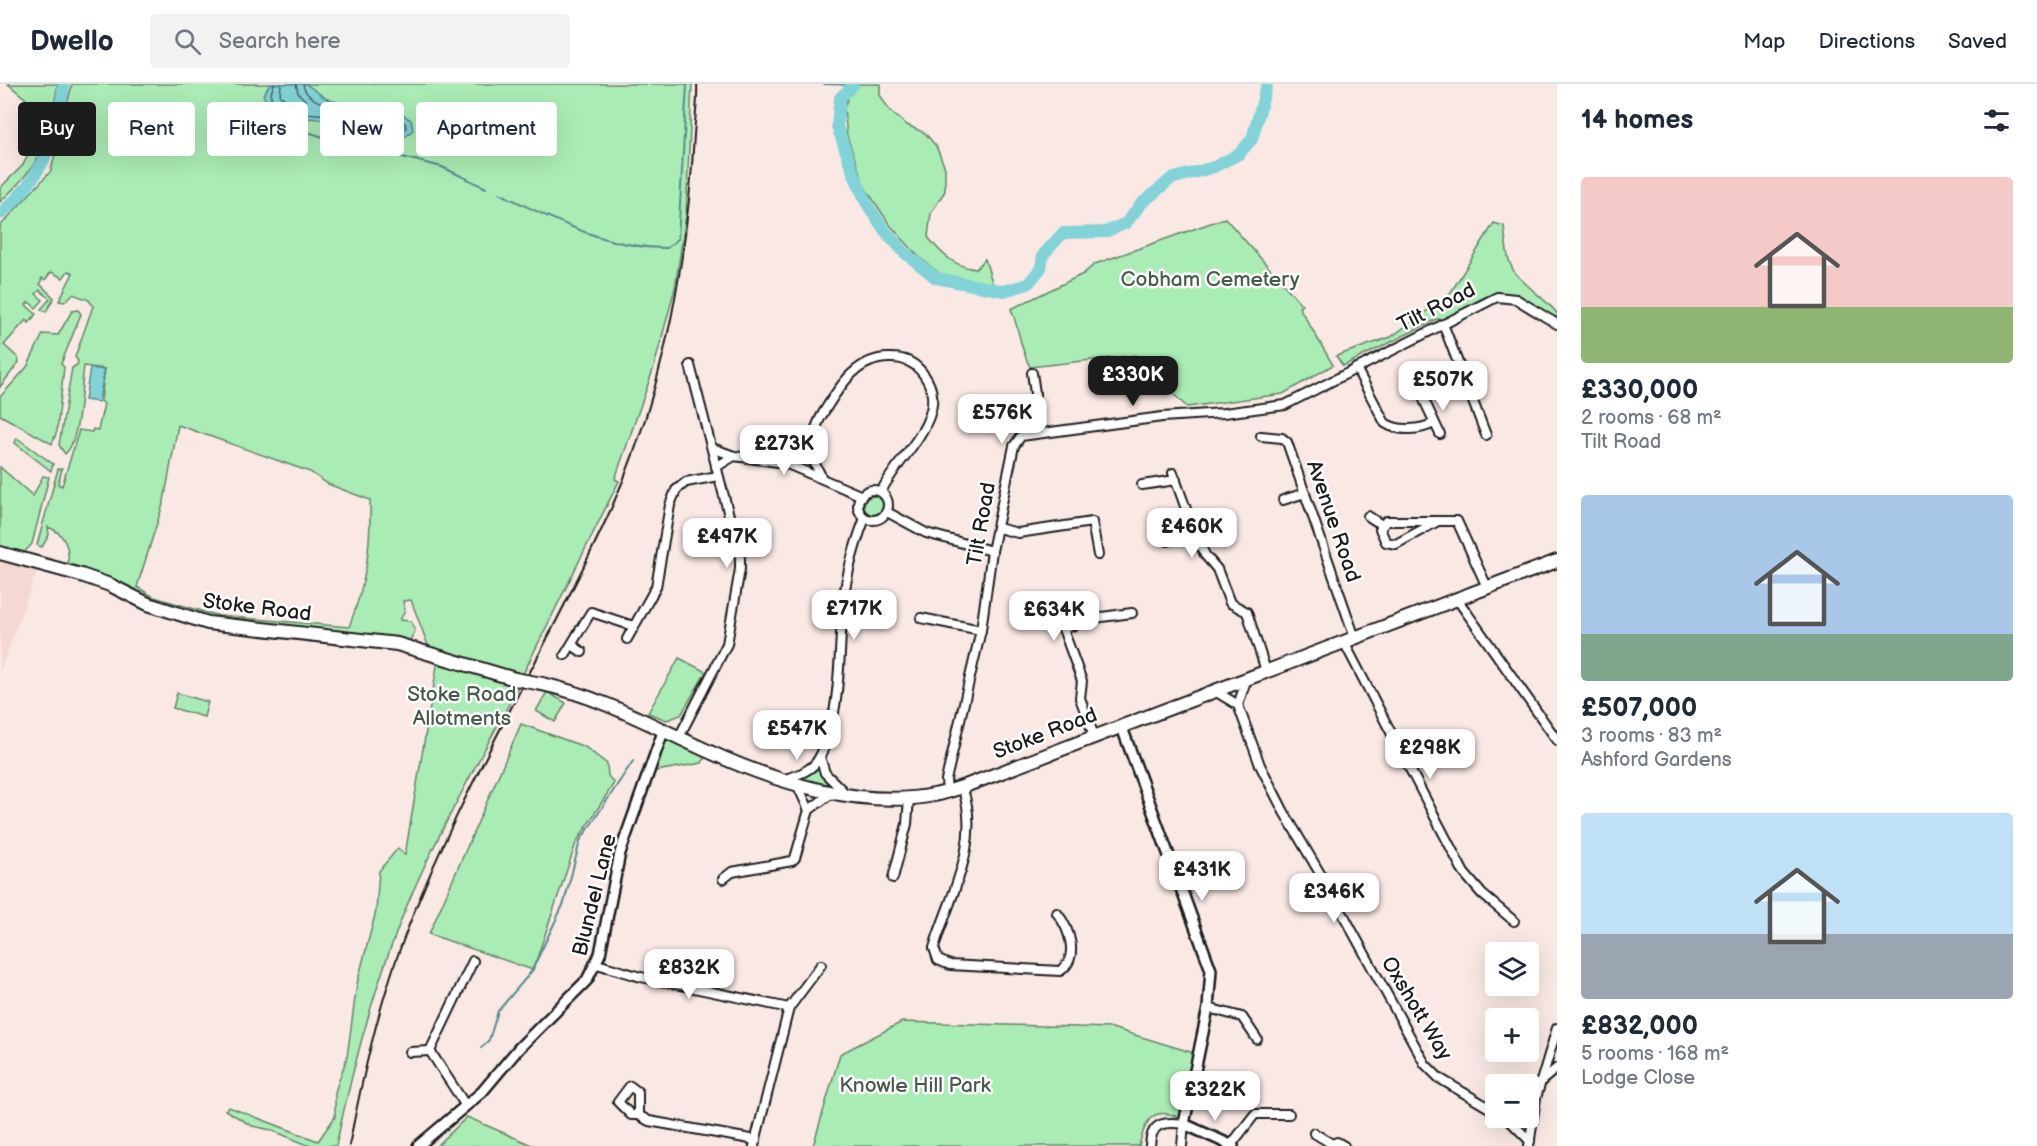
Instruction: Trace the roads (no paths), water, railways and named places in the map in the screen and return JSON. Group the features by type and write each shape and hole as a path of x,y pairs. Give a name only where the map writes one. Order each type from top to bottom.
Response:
{"main road":[{"name":"Stoke Road","path":"0,553 81,575 110,585 147,604 208,623 397,644 515,679 572,690 664,729 732,762 790,781 849,796 909,798 947,792 962,787 1120,725 1557,561"}],"street":[{"name":"Tilt Road","path":"947,792 946,780 981,630 992,550 1014,446 1021,436 1031,433 1285,405 1490,298 1516,299 1557,324"},
{"path":"1443,324 1486,435"},
{"path":"775,460 792,453 810,439 822,414 855,369 876,359 887,357 909,361 918,367 931,384 933,394 930,416 881,492"},
{"path":"679,737 727,644 740,569 740,558 690,365"},
{"path":"1356,368 1385,423 1390,426 1422,429 1434,423"},
{"path":"1031,433 1035,393 1032,373"},
{"path":"1424,400 1440,434"},
{"name":"Avenue Road","path":"1261,436 1282,438 1287,442 1350,640 1464,873 1482,894 1514,921"},
{"path":"810,439 812,458 821,476"},
{"path":"712,448 734,456 775,460 821,476 862,496"},
{"path":"716,467 734,456"},
{"path":"627,639 656,588 669,505 676,490 686,482 718,476"},
{"path":"1142,485 1174,477 1204,555 1216,569 1230,603 1247,612 1266,671"},
{"path":"872,490 881,492 888,503 887,512 878,520 865,518 859,510 862,496 872,490"},
{"path":"1283,500 1305,494"},
{"path":"887,512 926,533 992,550"},
{"path":"1368,516 1382,525"},
{"path":"809,810 790,781 809,769 820,756 838,679 845,593 854,551 865,518"},
{"path":"1438,521 1396,544 1386,542 1380,529 1386,521 1452,519 1460,524 1487,587"},
{"path":"998,528 1018,533 1092,522 1098,555"},
{"path":"1168,541 1194,531"},
{"path":"1457,599 1557,740"},
{"path":"565,655 591,612 633,626"},
{"path":"1063,630 1094,618 1132,613"},
{"path":"921,618 981,630"},
{"path":"1059,619 1082,681 1080,698 1094,736"},
{"path":"572,645 582,652"},
{"path":"1215,691 1238,705 1247,678"},
{"name":"Oxshott Way","path":"1238,705 1271,788 1425,1064 1439,1078 1485,1105"},
{"path":"1120,725 1209,959 1211,988 1184,1124 1182,1146"},
{"name":"Blundel Lane","path":"418,1146 466,1106 581,986 597,964 620,853 664,729"},
{"path":"820,756 825,772 849,796"},
{"path":"962,787 968,808 969,839 934,948 938,960 950,965 1060,971 1068,963 1070,935 1057,913"},
{"path":"723,879 732,872 792,861 809,810 832,793"},
{"path":"891,875 907,824 909,798"},
{"path":"430,1051 473,961"},
{"path":"597,964 641,977 789,1008"},
{"path":"638,1115 649,1121 674,1127 755,1143 789,1008 821,965"},
{"path":"1208,1008 1242,1017 1257,1039"},
{"path":"1539,1085 1554,1048 1557,1028"},
{"path":"410,1052 430,1051"},
{"path":"430,1051 466,1106"},
{"path":"1540,1082 1557,1068"},
{"path":"1150,1146 1150,1134 1160,1123 1184,1124 1232,1146 1255,1114 1289,1114"},
{"path":"1515,1128 1530,1144"},
{"path":"1530,1144 1531,1128"},
{"path":"1314,1132 1331,1145 1337,1142 1344,1146"}],"water":[{"path":"270,84 306,84 327,99 337,102 320,102 320,119 308,118 308,102 268,102 263,95"},
{"path":"404,116 411,120 413,130 404,137"},
{"path":"90,368 104,370 99,402 85,400"}],"waterway":[{"path":"0,214 27,186 46,156 57,123 64,84"},
{"path":"499,193 559,222 601,237 644,247 667,248 678,239 687,84"},
{"path":"824,84 853,85"},
{"path":"854,84 840,98 837,126 867,204 885,231 905,253 936,278 1004,291 1028,284 1041,268 1043,255 1063,233 1105,232 1126,223 1141,204 1171,179 1214,167 1239,154 1252,139 1267,84"},
{"path":"308,132 442,167 486,188"},
{"path":"481,1048 489,1040 498,1011 531,972 564,903 580,841 633,761"}],"railway":[{"path":"349,1146 384,997 422,892 474,781 558,619 611,509 645,419 659,373 679,278 691,183 697,84"}],"park label":[{"name":"Cobham Cemetery","path":"1210,279"},
{"name":"Stoke Road Allotments","path":"462,706"},
{"name":"Knowle Hill Park","path":"915,1085"}]}
